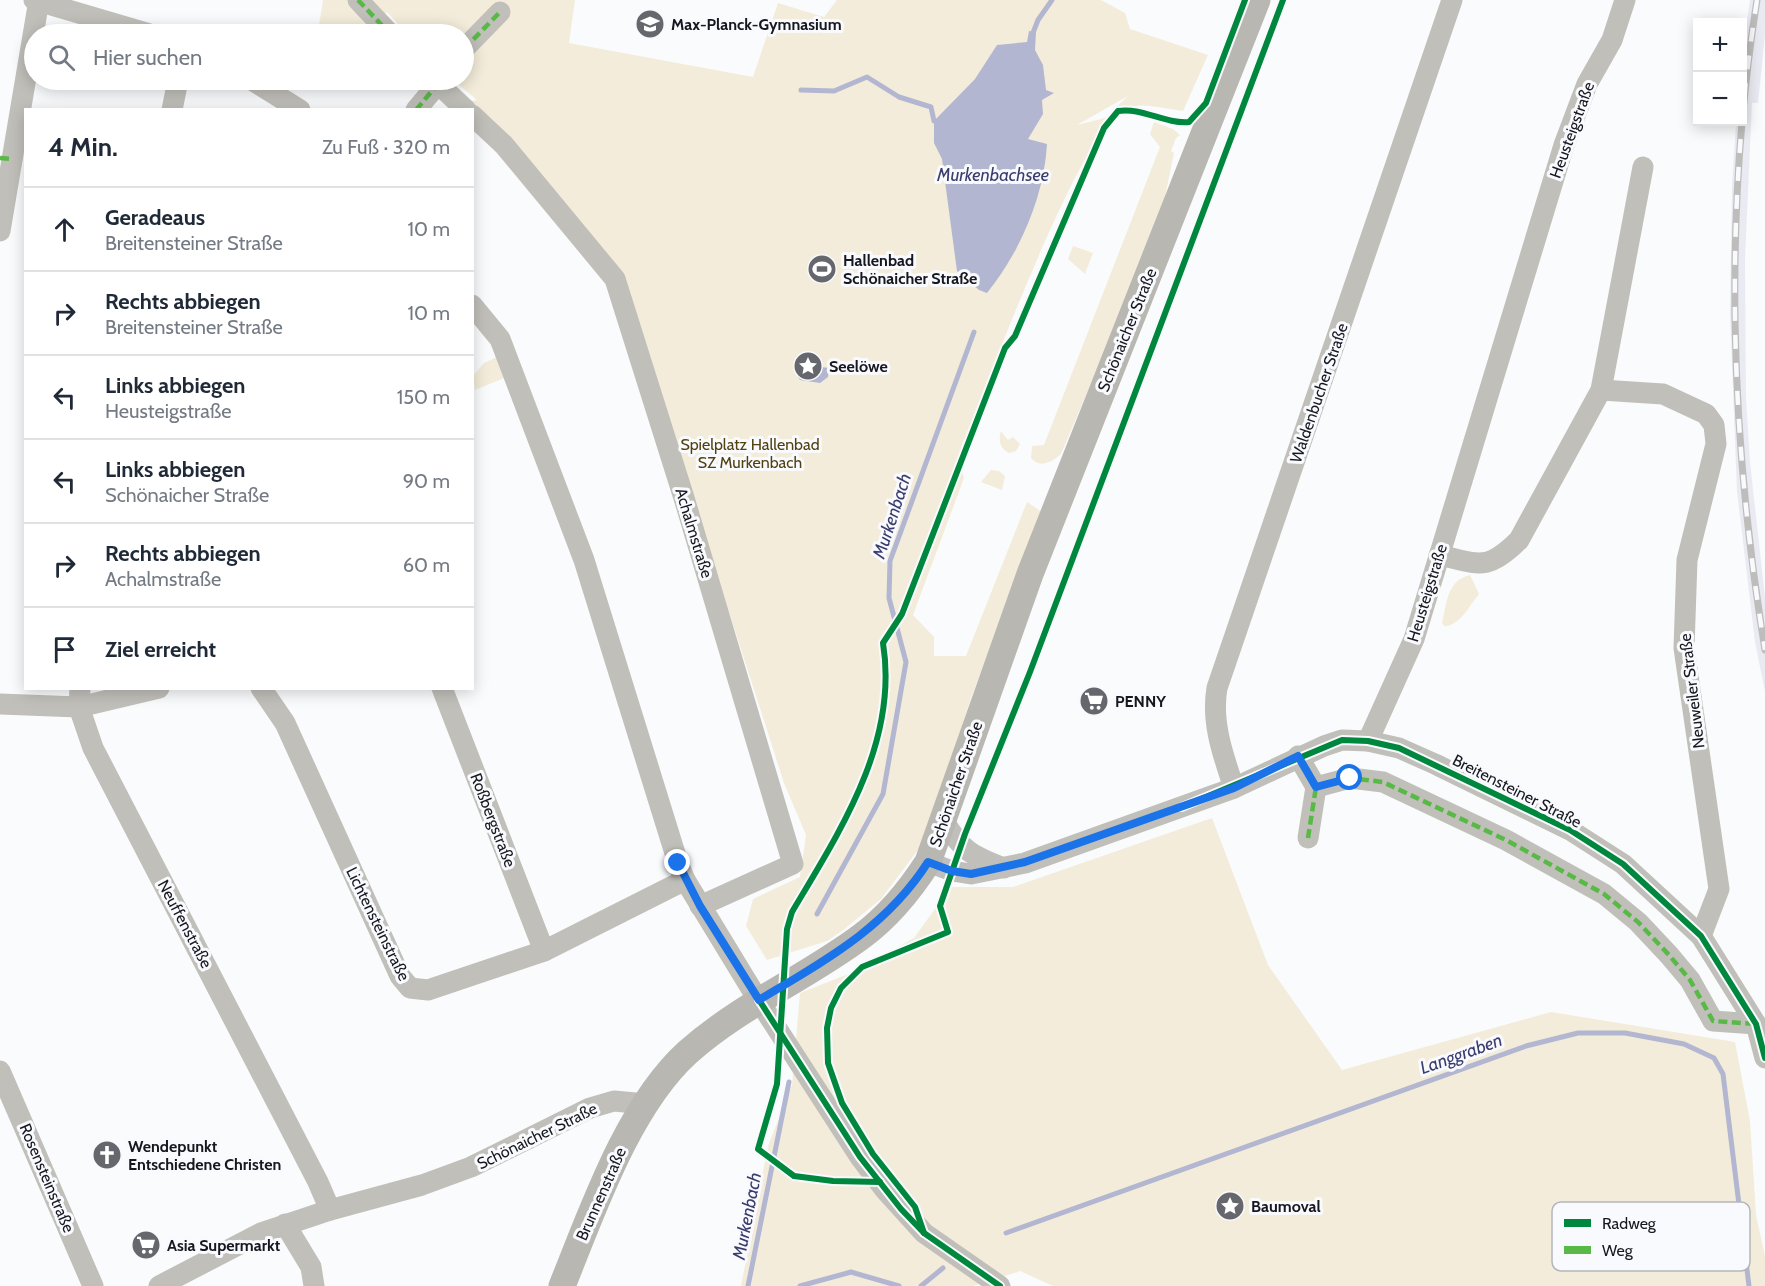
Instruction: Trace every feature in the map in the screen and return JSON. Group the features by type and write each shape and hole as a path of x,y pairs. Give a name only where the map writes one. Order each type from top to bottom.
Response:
{"main road":[{"name":"Schönaicher Straße","path":"646,1104 660,1083 688,1052 759,1000 862,936 902,898 928,862 1030,574 1257,0"},
{"name":"Brunnenstraße","path":"562,1286 600,1190 646,1104"}],"street":[{"path":"32,24 37,0 117,24"},
{"path":"358,0 381,24"},
{"name":"Waldenbucher Straße","path":"1234,788 1223,754 1215,712 1217,688 1452,0"},
{"name":"Heusteigstraße","path":"1368,741 1414,639 1564,145 1587,84 1612,40 1625,0"},
{"path":"474,39 500,12"},
{"path":"0,231 6,158 24,66"},
{"path":"172,108 176,90"},
{"path":"268,90 297,108"},
{"path":"418,108 431,90"},
{"path":"447,90 464,108"},
{"name":"Achalmstraße","path":"474,118 504,144 615,279 684,498 793,864 700,906"},
{"path":"1439,555 1482,564 1502,557 1519,540 1601,390 1643,167"},
{"path":"474,306 500,339 584,560 685,880 860,1157 901,1209 924,1233 1000,1286"},
{"name":"Neuweiler Straße","path":"1601,390 1663,394 1706,414 1714,425 1716,444 1687,560 1684,648 1719,889 1701,936"},
{"path":"0,704 143,690"},
{"name":"Lichtensteinstraße","path":"262,690 285,723 400,976 410,988 428,990 543,951 685,880"},
{"name":"Roßbergstraße","path":"443,690 543,951"},
{"name":"Neuffenstraße","path":"79,698 93,748 318,1182 330,1210"},
{"path":"928,862 952,871 971,874 1004,868 1234,788 1298,756 1342,740 1368,741"},
{"name":"Breitensteiner Straße","path":"1368,741 1408,752 1570,830 1623,864 1701,936 1756,1024 1765,1058"},
{"path":"1298,756 1316,787 1308,838"},
{"path":"1316,787 1350,778 1383,782 1559,868 1604,894 1638,922 1690,980 1713,1021 1756,1024"},
{"path":"944,821 962,848 978,858 1004,868"},
{"name":"Rosensteinstraße","path":"0,1071 93,1286"},
{"name":"Schönaicher Straße","path":"159,1286 261,1233 330,1210 422,1185 471,1167 590,1107 614,1101 646,1104"},
{"path":"285,1224 311,1267 314,1286"}],"shaded area":[{"path":"1750,0 1765,0 1765,36 1758,103 1752,103 1745,259 1746,398 1750,462 1765,597 1765,692 1755,642 1737,492 1730,314 1732,184 1736,126 1747,126 1747,20"}],"green space":[{"name":"Spielplatz Hallenbad SZ Murkenbach","path":"323,0 575,0 569,43 753,77 778,3 824,17 837,0 1101,0 1125,13 1130,29 1208,55 1183,111 1161,107 1130,107 1124,109 1105,127 1083,163 1058,213 1008,328 958,458 964,478 913,615 934,637 934,656 966,656 1027,502 1042,512 971,698 924,842 881,899 827,941 767,960 746,926 753,899 800,877 806,835 784,783 621,276 467,102 477,100 465,90 474,90 474,24 398,24 387,12 378,24 319,24","holes":["1128,96 1105,118 1077,125"]},
{"path":"1154,122 1173,129 1180,135 1176,138 1171,151 1174,153 1160,221 1061,454 1050,462 1038,463 1031,458 1032,446 1044,445 1160,147 1150,134"},
{"path":"1073,246 1093,253 1085,274 1068,259"},
{"path":"497,357 504,378 475,390 474,375 484,363"},
{"path":"1001,431 1008,440 1013,437 1020,444 1016,451 1009,453 1002,447"},
{"path":"991,470 999,471 1005,476 1002,490 981,482"},
{"path":"1470,575 1479,594 1455,623 1444,626 1442,623 1445,607 1452,587 1462,578"},
{"path":"1212,818 1268,965 1342,1070 1551,1012 1735,1042 1750,1121 1756,1215 1765,1256 1765,1286 1053,1286 1020,1271 973,1286 741,1286 768,1146 792,1085 800,993 856,971 914,938 951,887 1013,887"}],"water":[{"name":"Murkenbachsee","path":"1029,31 1036,32 1035,50 1043,65 1046,90 1054,93 1042,100 1043,114 1028,139 1047,144 1045,164 1035,204 1020,242 987,293 979,290 957,271 942,159 934,143 934,121 975,79 997,45 1027,42"},
{"path":"797,358 815,360 821,367 829,368 828,377 820,383 800,380 795,372"}],"waterway":[{"name":"Murkenbach","path":"1031,38 1038,20 1052,0"},
{"path":"801,90 834,91 867,77 899,97 931,107 934,121"},
{"name":"Murkenbach","path":"817,914 883,794 906,662 889,598 890,561 974,332"},
{"name":"Langgraben","path":"1006,1233 1526,1046 1578,1033 1625,1033 1684,1044 1714,1058 1723,1074 1739,1202"},
{"name":"Murkenbach","path":"748,1286 789,1082"},
{"name":"Langgraben","path":"921,1286 943,1268"},
{"name":"Langgraben","path":"1747,1271 1749,1286"},
{"name":"Langgraben","path":"800,1286 851,1272 899,1286"}],"railway":[{"path":"1757,0 1746,81 1739,162 1735,244 1735,325 1744,489 1765,650"}],"marked path":[{"path":"358,0 381,24"},
{"path":"474,39 500,12"},
{"path":"418,108 433,90"},
{"path":"0,158 11,159"},
{"path":"1298,756 1316,787 1350,778 1383,782 1506,840 1604,894 1638,922 1669,955 1690,980 1713,1021 1756,1024"},
{"path":"1308,838 1316,787"}],"cycle path":[{"path":"880,1182 833,1181 794,1176 758,1149 777,1084 787,929 792,912 829,850 862,784 874,750 882,715 886,680 883,643 902,614 1005,348 1015,336 1104,128 1118,111 1127,110 1171,121 1189,122 1206,103 1245,0"},
{"path":"924,1233 915,1207 873,1154 842,1103 828,1063 827,1028 831,1008 841,988 862,967 948,932 940,906 965,834 1030,672 1283,0"},
{"path":"1182,807 1342,740 1368,741 1399,748 1570,830 1623,864 1701,936 1756,1024 1765,1058"},
{"path":"759,1000 860,1157 901,1209 924,1233 1000,1286"}],"place":[{"name":"Max-Planck-Gymnasium","path":"650,24"},
{"name":"Hallenbad Schönaicher Straße","path":"822,269"},
{"name":"Seelöwe","path":"808,366"},
{"name":"PENNY","path":"1094,701"},
{"name":"Wendepunkt Entschiedene Christen","path":"107,1155"},
{"name":"Baumoval","path":"1230,1206"},
{"name":"Asia Supermarkt","path":"146,1245"}],"route":[{"path":"678,863 700,906 759,1000 862,936 902,898 928,862 952,871 971,874 1025,862 1234,788 1298,756 1316,787 1350,778"}]}
